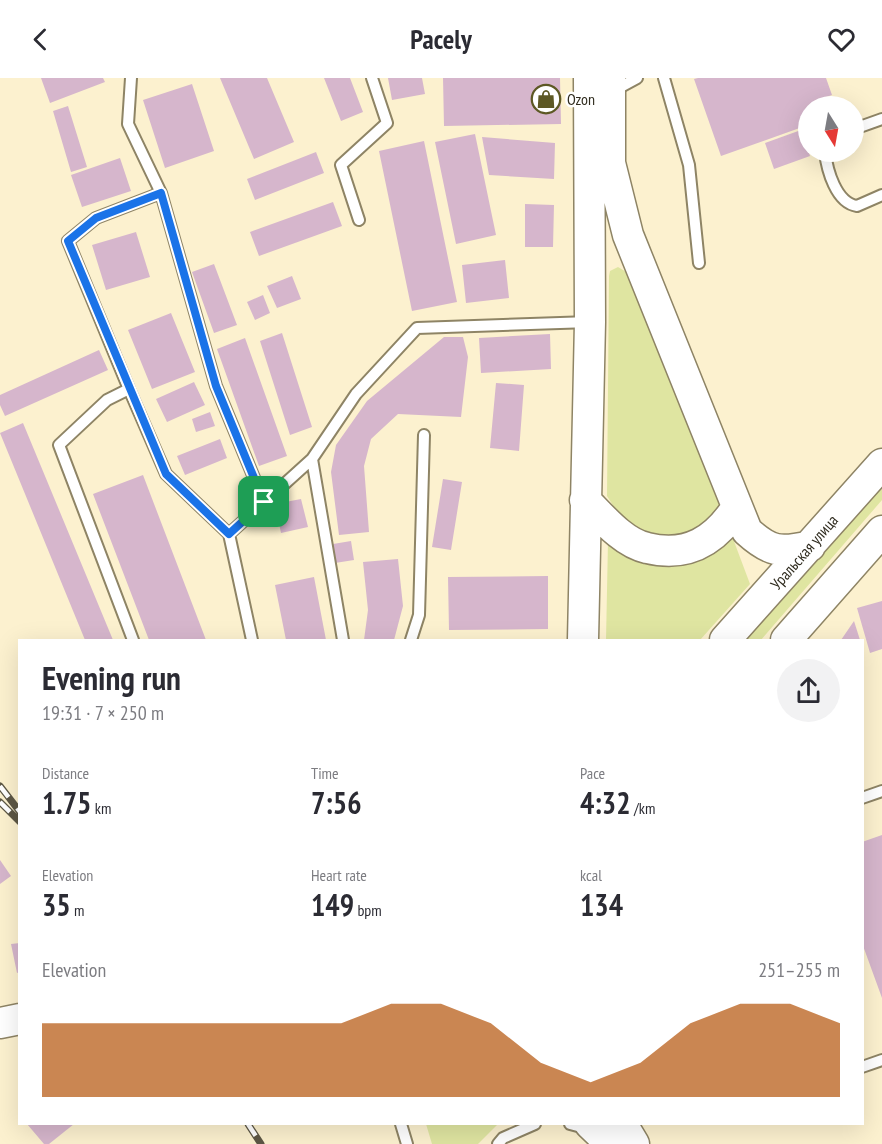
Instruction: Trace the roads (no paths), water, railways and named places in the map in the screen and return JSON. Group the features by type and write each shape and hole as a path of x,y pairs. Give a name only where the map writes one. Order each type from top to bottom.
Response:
{"main road":[{"path":"583,639 590,322 603,83"},
{"path":"599,142 610,163 628,236 747,531 762,546 784,552 810,546"},
{"name":"Уральская улица","path":"726,639 882,464"},
{"path":"585,500 616,530 646,548 676,550 705,543 724,526 736,507"},
{"path":"787,639 882,531"},
{"path":"0,1016 18,1012"},
{"path":"0,1023 18,1019"},
{"path":"605,1131 633,1144"}],"lane":[{"path":"132,78 128,124 161,193 216,386 264,502"},
{"path":"359,220 341,165 387,123 372,78"},
{"path":"603,83 637,78"},
{"path":"664,78 689,165 699,263"},
{"path":"864,125 882,119"},
{"path":"828,162 839,195 844,202 857,206 882,195"},
{"path":"161,193 96,218 68,241 166,474 229,534 252,639"},
{"path":"229,534 312,459 356,394 417,328 590,322"},
{"path":"129,388 106,400 59,445 133,639"},
{"path":"411,639 419,615 424,435"},
{"path":"312,459 343,639"},
{"path":"864,797 882,791"},
{"path":"864,1066 882,1060"},
{"path":"401,1125 407,1144"},
{"path":"498,1144 503,1138 533,1125"},
{"path":"575,1125 605,1131"}],"railway":[{"path":"0,786 18,809"},
{"path":"0,802 18,820"},
{"path":"249,1125 261,1144"}],"place":[{"name":"Ozon","path":"546,99"}]}
